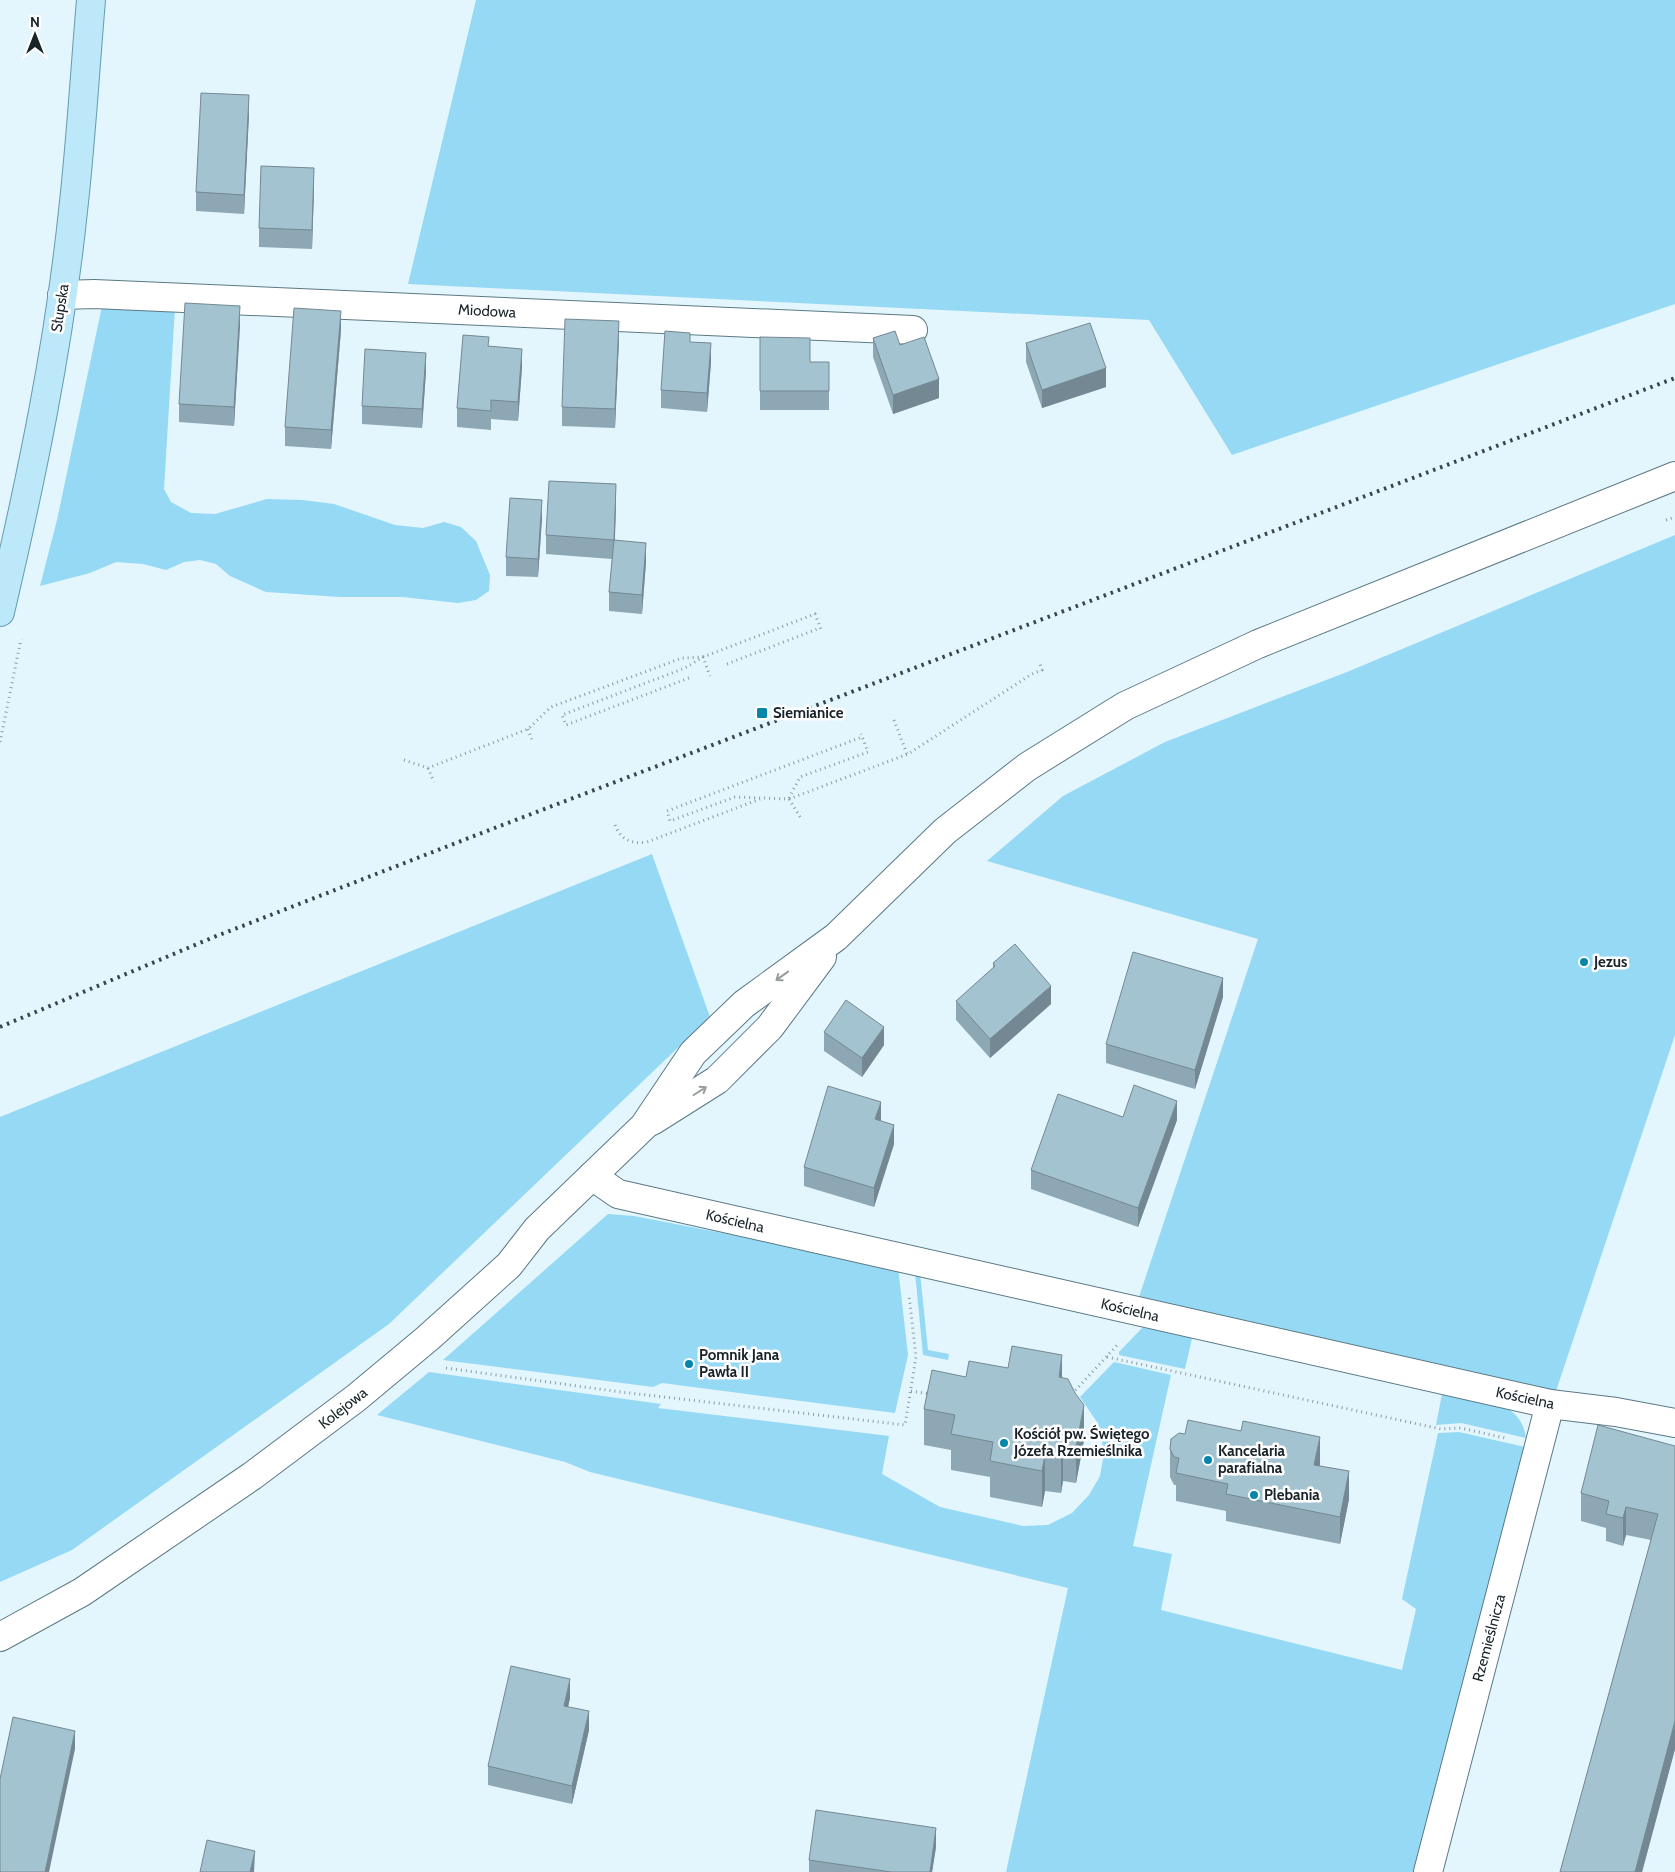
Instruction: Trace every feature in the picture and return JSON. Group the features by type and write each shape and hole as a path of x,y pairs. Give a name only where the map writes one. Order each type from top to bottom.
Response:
{"main road":[{"name":"Słupska","path":"2,596 50,367 62,295 73,211 91,0"}],"street":[{"name":"Miodowa","path":"62,295 94,294 913,330"},
{"path":"644,1126 693,1053 744,1004 836,937 946,831 1027,767 1125,706 1258,644 1675,476"},
{"path":"644,1126 718,1080 770,1028 836,937"},
{"name":"Kolejowa","path":"0,1637 91,1587 252,1476 356,1398 428,1338 509,1265 537,1229 644,1126"},
{"name":"Kościelna","path":"592,1176 618,1194 906,1260 1550,1404 1675,1422"},
{"name":"Rzemieślnicza","path":"1428,1872 1550,1404"}],"path":[{"path":"1656,524 1675,516"},
{"path":"689,678 566,725 562,715 686,668 703,657 815,614 821,630 727,664"},
{"path":"703,657 710,676"},
{"path":"404,760 428,768 528,729 551,707 682,658 703,657"},
{"path":"789,799 800,777 868,752 862,736 666,811 670,821 735,797 789,799 906,754 1032,674 1042,670 1040,664"},
{"path":"894,720 906,754"},
{"path":"528,729 534,743"},
{"path":"428,768 434,782"},
{"path":"615,825 619,833 629,841 647,842 764,798"},
{"path":"789,799 800,817"},
{"path":"440,1368 621,1392 905,1425 916,1357 906,1260"},
{"path":"1067,1399 1147,1314"},
{"path":"1107,1357 1441,1429 1461,1428 1539,1446"},
{"path":"911,1391 935,1395"}],"shaded area":[{"path":"476,0 1675,0 1675,304 1232,455 1149,320 408,284"},
{"path":"102,306 175,308 164,489 171,502 191,513 215,514 267,499 303,500 334,504 395,525 423,528 444,522 461,527 476,541 490,575 489,591 476,600 458,603 402,597 340,597 266,592 230,576 216,564 200,560 184,562 166,570 143,564 116,562 90,573 40,586 57,520"},
{"path":"1675,535 1675,1035 1555,1394 1136,1306 1258,939 987,861 1063,796 1165,742 1347,672"},
{"path":"652,854 710,1017 389,1324 72,1550 0,1582 0,1117"},
{"path":"608,1214 634,1216 898,1267 908,1355 895,1413 662,1383 653,1387 443,1360"},
{"path":"915,1272 920,1273 928,1350 949,1354 948,1360 923,1355"},
{"path":"1145,1325 1193,1334 1185,1369 1119,1355 1119,1352"},
{"path":"1114,1362 1171,1375 1133,1546 1172,1554 1161,1610 1402,1670 1416,1609 1402,1599 1438,1433 1459,1432 1525,1447 1416,1872 1006,1872 1068,1588 590,1472 565,1462 377,1415 429,1372 661,1404 658,1408 889,1436 882,1474 940,1507 1023,1526 1048,1525 1072,1513 1089,1495 1100,1476 1103,1459 1102,1440 1097,1422 1080,1397"},
{"path":"1443,1389 1482,1398 1506,1407 1516,1415 1523,1425 1526,1438 1461,1423 1436,1425"}],"building":[{"path":"201,93 249,95 244,195 196,192"},
{"path":"261,166 314,168 312,230 259,228"},
{"path":"185,303 240,306 234,407 179,404"},
{"path":"294,308 341,311 331,430 285,427"},
{"path":"565,319 619,321 615,409 562,407"},
{"path":"1090,323 1106,368 1042,390 1026,343"},
{"path":"665,331 690,333 690,342 711,343 707,393 661,390"},
{"path":"895,331 900,345 924,337 939,379 893,395 873,338"},
{"path":"463,335 489,337 488,346 522,349 518,402 491,400 491,411 457,408"},
{"path":"760,337 810,338 810,362 829,362 829,391 760,391"},
{"path":"365,349 426,353 422,409 362,406"},
{"path":"549,481 616,484 614,540 546,535"},
{"path":"510,498 542,500 538,559 506,557"},
{"path":"614,540 646,543 642,595 609,592"},
{"path":"1015,944 1051,986 990,1039 956,1001 995,966 993,963"},
{"path":"1133,952 1223,978 1195,1070 1106,1044"},
{"path":"846,1000 884,1027 862,1058 824,1032"},
{"path":"1134,1085 1177,1101 1138,1208 1031,1170 1058,1094 1123,1117"},
{"path":"828,1086 881,1102 875,1119 894,1125 874,1188 804,1167"},
{"path":"1012,1346 1062,1355 1059,1377 1068,1379 1084,1405 1076,1447 1063,1445 1061,1458 1045,1455 1042,1471 990,1461 993,1442 951,1434 955,1415 924,1409 932,1370 966,1377 969,1361 1008,1368"},
{"path":"1188,1420 1241,1431 1243,1421 1320,1437 1314,1465 1349,1471 1340,1517 1226,1494 1228,1484 1176,1473 1179,1458 1174,1457 1170,1449 1171,1439 1179,1433 1185,1434"},
{"path":"1598,1425 1675,1446 1675,1721 1635,1872 1560,1872 1658,1514 1626,1507 1623,1518 1606,1514 1609,1501 1581,1493"},
{"path":"511,1666 570,1679 564,1706 589,1711 572,1786 488,1766"},
{"path":"13,1717 75,1731 45,1872 0,1872 0,1779"},
{"path":"816,1810 936,1828 930,1872 891,1872 809,1860"},
{"path":"207,1840 255,1851 250,1872 200,1872"}],"railway":[{"path":"0,1027 214,937 492,829 1675,378"}],"place":[{"name":"Siemianice","path":"762,713"},
{"name":"Jezus","path":"1584,962"},
{"name":"Pomnik Jana Pawła II","path":"689,1364"},
{"name":"Kościół pw. Świętego Józefa Rzemieślnika","path":"1004,1443"},
{"name":"Kancelaria parafialna","path":"1208,1460"},
{"name":"Plebania","path":"1254,1495"}]}
